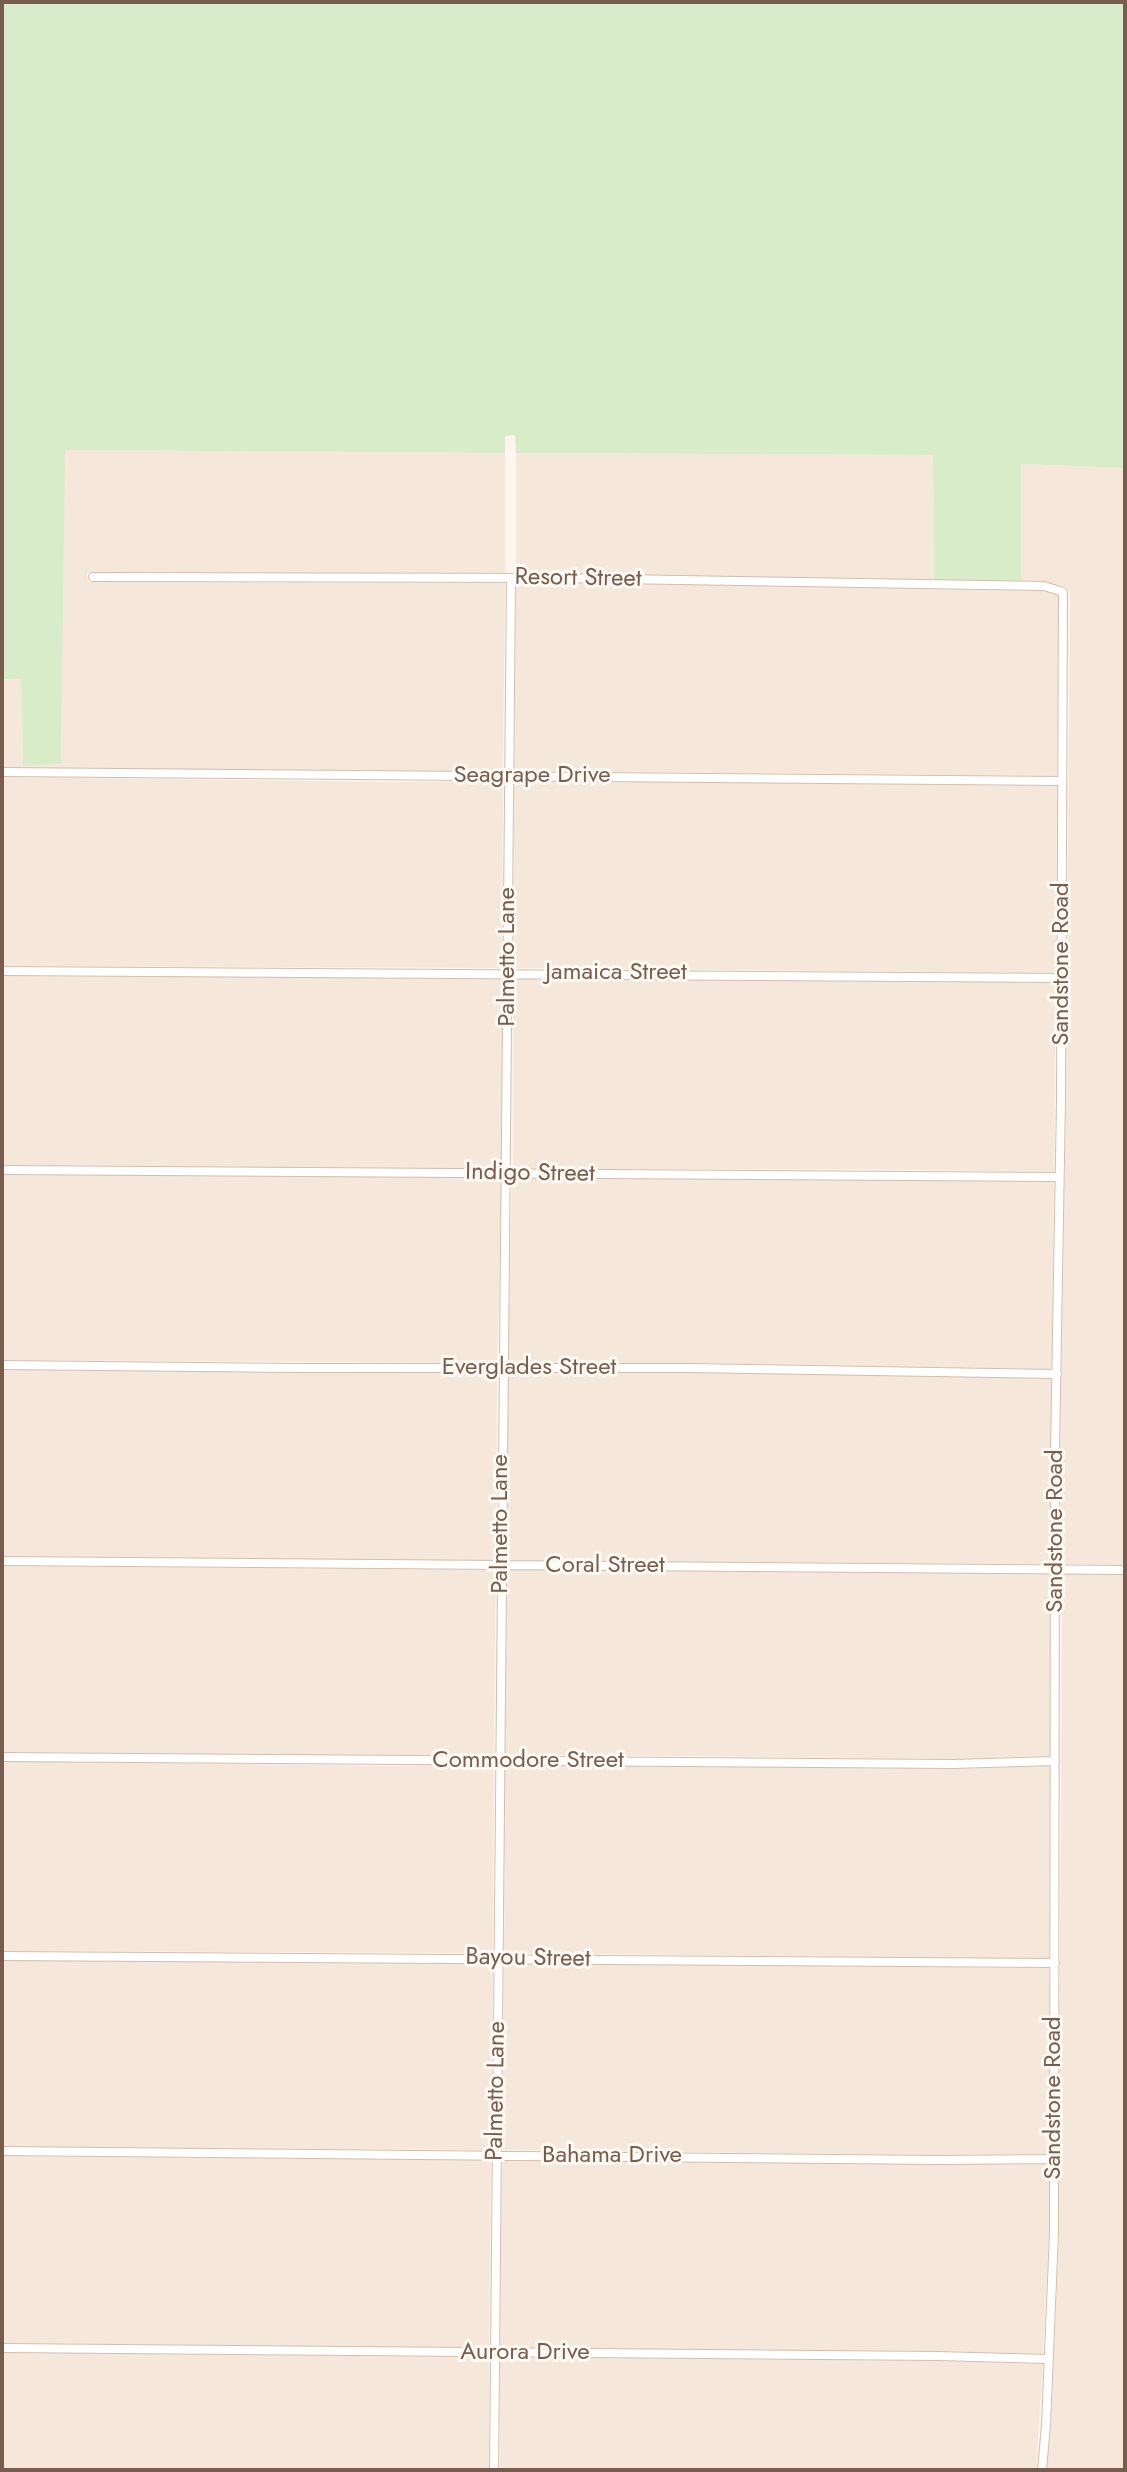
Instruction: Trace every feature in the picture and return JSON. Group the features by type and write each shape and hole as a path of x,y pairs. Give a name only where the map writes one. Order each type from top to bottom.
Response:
{"street":[{"name":"Resort Street","path":"93,577 511,578 1044,586 1063,592"},
{"name":"Palmetto Lane","path":"495,2470 502,1368 507,1174 511,578"},
{"name":"Sandstone Road","path":"1042,2470 1054,2233 1055,1452 1062,978 1063,592"},
{"name":"Seagrape Drive","path":"2,772 1062,781"},
{"name":"Jamaica Street","path":"2,971 1062,978"},
{"name":"Indigo Street","path":"2,1170 1059,1177"},
{"name":"Everglades Street","path":"2,1365 715,1368 1057,1374"},
{"name":"Coral Street","path":"2,1561 1125,1570"},
{"name":"Commodore Street","path":"2,1757 940,1764 1055,1761"},
{"name":"Bayou Street","path":"2,1956 1055,1963"},
{"name":"Bahama Drive","path":"2,2151 1054,2159"},
{"name":"Aurora Drive","path":"2,2348 1049,2359"}],"shaded area":[{"path":"64,450 505,453 505,574 87,573 88,582 505,583 503,771 2,768 2,679 21,678 23,766 61,764"},
{"path":"516,453 933,455 934,581 516,574"},
{"path":"1021,464 1125,468 1125,1565 1062,1564 1060,1452 1070,591 1067,587 1044,582 961,581 1021,580"},
{"path":"516,583 1055,593 1059,600 1057,776 514,771"},
{"path":"2,777 503,781 502,968 2,966"},
{"path":"514,780 1057,786 1056,973 513,968"},
{"path":"2,976 502,978 502,1169 2,1165"},
{"path":"513,978 1056,982 1054,1172 513,1169"},
{"path":"2,1174 502,1178 497,1363 2,1360"},
{"path":"512,1178 1054,1181 1052,1369 508,1363"},
{"path":"2,1370 497,1373 496,1561 2,1556"},
{"path":"688,1372 1051,1378 1051,1564 507,1561 508,1373"},
{"path":"2,1566 496,1570 494,1754 389,1756 2,1752"},
{"path":"507,1570 1051,1573 1050,1756 953,1759 505,1754"},
{"path":"1062,1573 1125,1574 1125,2470 1047,2470 1059,2233"},
{"path":"2,1761 389,1766 494,1764 493,1953 2,1951"},
{"path":"505,1764 953,1769 1050,1766 1049,1959 504,1953"},
{"path":"2,1960 493,1963 491,2150 2,2147"},
{"path":"504,1963 1049,1968 1049,2154 502,2150"},
{"path":"2,2156 491,2160 489,2348 2,2343"},
{"path":"502,2160 1049,2163 1049,2233 1043,2354 500,2348"},
{"path":"2,2353 489,2357 489,2470 2,2470"},
{"path":"500,2357 1043,2364 1036,2470 500,2470"}],"green space":[{"path":"2,2 1125,2 1125,468 1021,464 1021,580 934,581 933,455 516,453 515,435 505,436 505,453 65,450 61,764 23,766 21,679 2,679"}]}
